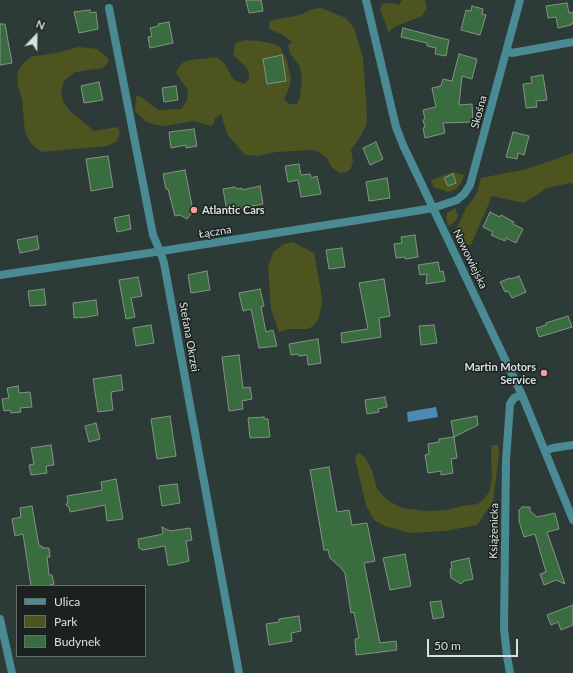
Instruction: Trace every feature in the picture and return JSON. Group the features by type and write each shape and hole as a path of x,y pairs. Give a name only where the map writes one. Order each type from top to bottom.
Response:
{"street":[{"name":"Nowowiejska","path":"366,0 396,128 522,395 573,520"},
{"name":"Skośna","path":"433,208 461,198 468,190 520,0"},
{"name":"Stefana Okrzei","path":"109,8 153,235 166,271 239,673"},
{"path":"507,52 573,42"},
{"name":"Łączna","path":"0,275 433,208"},
{"name":"Książenicka","path":"510,673 504,629 506,460 510,404 514,398 522,395"},
{"path":"545,451 553,448 573,445"},
{"path":"0,619 12,673"}],"green space":[{"path":"402,0 425,0 427,8 422,16 396,26 388,32 380,10 382,4 390,3 399,5"},
{"path":"321,8 346,18 354,28 363,58 367,116 366,125 351,150 353,161 351,168 347,172 340,173 332,168 327,158 319,152 312,150 276,152 258,156 245,155 227,134 221,114 215,118 214,124 210,126 195,121 164,126 155,125 145,121 135,111 136,96 141,97 158,110 181,109 187,100 188,90 176,73 184,62 191,60 217,57 225,64 233,79 245,84 249,79 249,72 233,55 235,43 245,40 259,41 280,47 287,61 291,79 284,99 289,104 297,104 300,98 302,78 300,67 290,53 288,46 292,42 283,35 269,29 269,21 300,15 313,9"},
{"path":"79,47 97,49 108,58 108,63 103,68 75,72 64,81 61,92 63,102 71,112 94,131 118,127 120,133 117,141 107,146 42,152 30,142 25,132 22,99 18,86 17,75 20,67 30,57 56,53"},
{"path":"573,153 573,184 570,183 547,188 524,203 492,196 471,245 463,244 462,246 455,232 466,208 477,193 481,178 527,169"},
{"path":"453,172 464,175 461,183 456,189 448,192 434,187 431,180"},
{"path":"455,208 458,216 455,222 448,226 446,218 447,213"},
{"path":"293,242 314,253 322,304 319,317 314,326 307,329 289,329 279,332 271,309 268,266 274,251 284,244"},
{"path":"492,445 498,445 499,454 493,502 477,525 445,531 410,533 385,526 374,520 366,505 355,458 358,452 365,457 373,473 377,489 387,500 402,508 425,511 447,510 478,504 489,493 492,477"}],"water":[{"path":"436,407 438,417 408,422 407,412"}],"building":[{"path":"246,0 261,0 263,11 249,13"},
{"path":"567,3 569,13 573,12 573,24 558,28 556,17 548,18 546,6"},
{"path":"472,6 483,9 482,14 486,15 480,35 461,30 466,10 471,11"},
{"path":"90,10 90,13 96,12 98,29 79,33 74,12"},
{"path":"169,22 173,43 150,48 148,37 152,36 150,28 159,26 158,24"},
{"path":"0,24 5,24 12,63 0,65"},
{"path":"403,28 449,40 446,56 435,54 436,48 427,46 427,43 401,37"},
{"path":"459,54 477,59 472,79 462,76 459,105 472,104 473,122 443,123 445,133 425,138 423,128 425,127 423,120 425,119 423,110 436,107 432,88 441,86 443,79 452,81"},
{"path":"282,55 286,81 267,84 263,59"},
{"path":"543,75 547,100 536,101 537,107 526,108 523,84 532,83 531,77"},
{"path":"99,82 103,100 84,103 81,86"},
{"path":"176,86 178,100 164,102 162,88"},
{"path":"194,129 197,146 186,148 186,145 171,148 169,132"},
{"path":"513,132 529,136 524,155 518,153 517,159 506,157"},
{"path":"376,142 383,159 370,165 363,148"},
{"path":"108,156 113,187 91,191 86,159"},
{"path":"299,164 301,175 310,174 311,178 317,176 321,194 301,197 298,180 288,182 285,166"},
{"path":"185,170 193,211 187,219 180,215 175,216 168,189 166,189 163,174"},
{"path":"453,174 456,183 448,186 444,178"},
{"path":"387,178 390,198 369,201 366,182"},
{"path":"260,186 263,204 227,211 223,189 235,187 238,189 242,188 242,190"},
{"path":"490,212 500,217 501,215 523,229 516,243 506,238 505,241 491,235 493,232 483,227"},
{"path":"129,215 131,229 117,232 114,218"},
{"path":"415,235 418,257 405,259 405,257 396,258 394,244 402,243 401,237"},
{"path":"37,236 39,249 20,253 17,240"},
{"path":"342,248 345,267 329,269 326,250"},
{"path":"438,262 440,272 443,271 445,281 426,284 427,274 420,275 418,265"},
{"path":"207,271 210,290 191,293 188,275"},
{"path":"519,276 526,292 512,298 508,291 505,292 500,282"},
{"path":"138,277 142,296 131,298 135,317 126,319 119,280"},
{"path":"384,279 390,316 379,318 381,337 342,343 341,333 368,329 359,283"},
{"path":"44,289 46,305 30,306 28,291"},
{"path":"260,289 264,306 261,307 266,332 273,330 277,346 259,348 251,309 243,311 239,293"},
{"path":"96,300 98,315 74,318 73,303"},
{"path":"568,316 572,327 539,337 536,328"},
{"path":"151,325 154,343 136,346 133,328"},
{"path":"434,325 437,343 421,345 419,326"},
{"path":"318,339 321,363 308,365 307,355 291,355 289,344"},
{"path":"239,355 243,388 250,387 252,399 242,401 243,409 229,411 222,357"},
{"path":"121,375 123,390 111,392 113,410 98,412 93,379"},
{"path":"18,386 19,393 30,392 32,407 20,408 21,412 11,413 10,410 4,411 2,399 9,398 7,388"},
{"path":"385,397 387,407 378,409 379,412 367,414 365,400"},
{"path":"170,416 176,456 157,459 151,419"},
{"path":"477,416 478,425 454,437 451,421"},
{"path":"264,417 264,419 268,419 270,437 250,438 248,418"},
{"path":"96,423 100,439 89,442 85,426"},
{"path":"454,437 457,458 451,459 453,473 441,475 441,471 428,473 425,455 429,454 428,444 439,442 439,439"},
{"path":"51,445 54,465 46,466 47,473 31,475 29,465 34,464 31,448"},
{"path":"329,467 337,512 349,510 352,525 367,523 375,561 364,563 380,643 396,641 397,650 356,655 355,639 359,638 354,612 351,613 345,573 330,558 328,550 324,550 310,470"},
{"path":"116,479 123,519 107,521 105,505 70,512 69,507 66,505 68,502 67,496 102,490 101,482"},
{"path":"177,484 180,503 162,506 159,486"},
{"path":"32,506 39,546 42,546 42,548 49,548 50,557 47,557 49,575 52,575 54,584 31,585 23,534 15,536 12,519 21,517 20,508"},
{"path":"522,507 530,507 530,511 537,517 555,513 559,529 547,532 565,584 556,580 544,585 540,574 546,572 535,534 524,537 519,521 519,510"},
{"path":"162,527 170,531 190,528 192,540 186,541 189,561 168,565 165,546 143,550 139,548 138,539 163,534"},
{"path":"405,554 411,586 390,590 383,558"},
{"path":"469,558 473,579 464,581 461,584 451,578 451,562"},
{"path":"441,601 444,617 433,619 430,602"},
{"path":"573,605 573,625 561,630 558,622 551,625 547,615"},
{"path":"299,616 301,631 291,633 292,641 269,645 266,624 279,622 279,619"}],"place":[{"name":"Atlantic Cars","path":"194,210"},
{"name":"Martin Motors Service","path":"544,373"}]}
